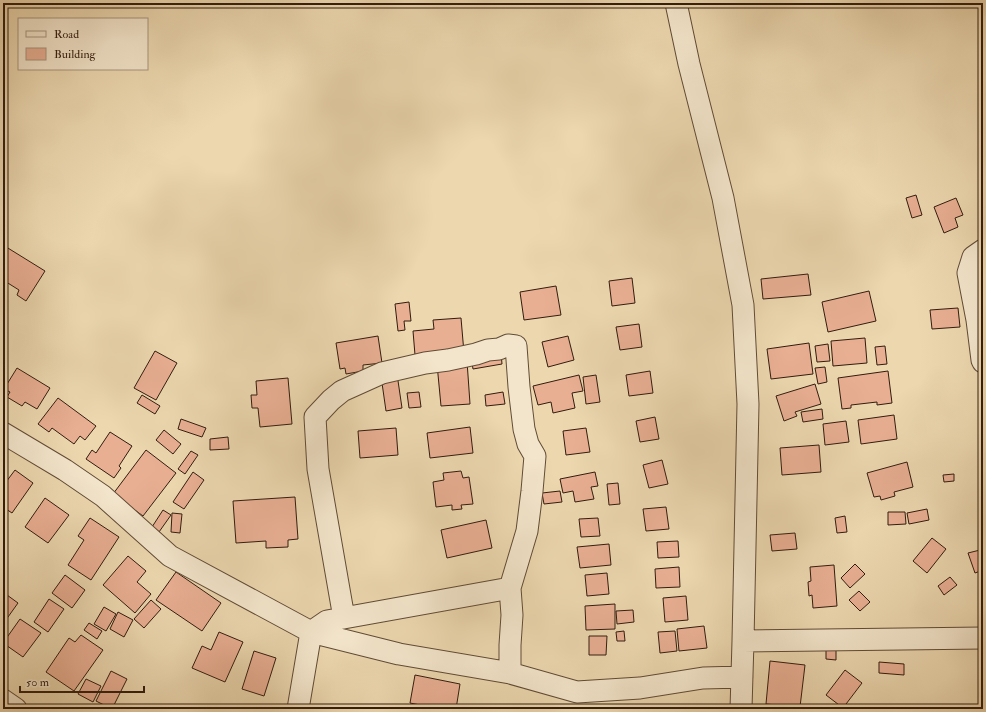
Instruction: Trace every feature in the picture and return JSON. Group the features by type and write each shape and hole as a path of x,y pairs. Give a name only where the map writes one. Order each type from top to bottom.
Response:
{"street":[{"path":"676,3 689,64 722,198 743,305 748,404 741,709"},
{"path":"983,250 973,257 968,273 983,362"},
{"path":"344,618 318,469 315,417 342,391 382,373 425,362 469,356 488,350 499,349 508,345 516,346 524,429 528,444 535,456 527,531 510,588 512,614 510,673"},
{"path":"3,433 65,470 103,496 170,556 311,632 399,654 510,673 577,692 640,688 703,678 742,676"},
{"path":"298,709 311,632 327,621 510,588"},
{"path":"743,641 983,638"},
{"path":"3,700 16,709"}],"building":[{"path":"916,195 922,215 912,218 906,198"},
{"path":"956,198 963,215 955,218 958,227 944,233 934,207"},
{"path":"3,245 45,271 26,301 17,295 19,290 3,280"},
{"path":"808,274 811,295 763,299 761,279"},
{"path":"632,278 635,303 612,306 609,281"},
{"path":"556,286 561,315 524,320 520,292"},
{"path":"869,291 876,321 828,332 822,302"},
{"path":"409,302 411,321 404,321 405,330 398,331 395,304"},
{"path":"958,308 960,327 932,329 930,310"},
{"path":"461,318 464,353 415,355 413,331 434,329 433,320"},
{"path":"639,324 642,347 620,350 616,327"},
{"path":"378,336 382,363 363,365 363,371 346,374 345,368 340,369 336,343"},
{"path":"568,336 574,360 548,367 542,342"},
{"path":"865,338 867,363 833,366 831,341"},
{"path":"809,343 813,374 771,379 767,349"},
{"path":"828,344 830,361 817,362 815,346"},
{"path":"885,346 887,364 877,365 875,347"},
{"path":"155,351 177,363 156,400 134,388"},
{"path":"501,353 502,364 473,369 471,357"},
{"path":"467,361 470,404 441,406 437,364"},
{"path":"825,367 827,382 818,384 815,368"},
{"path":"17,368 50,388 37,409 25,402 22,406 7,397 10,392 4,389"},
{"path":"650,371 653,393 629,396 626,375"},
{"path":"888,371 892,403 877,405 877,402 851,405 851,408 842,409 838,378"},
{"path":"397,374 402,408 386,411 381,376"},
{"path":"579,375 583,391 572,393 575,408 553,413 551,402 538,405 533,386"},
{"path":"596,375 600,402 586,404 583,377"},
{"path":"288,378 292,424 260,427 258,408 252,408 251,395 257,395 256,381"},
{"path":"815,384 821,404 795,412 797,416 784,421 776,396"},
{"path":"419,392 421,407 409,408 407,393"},
{"path":"503,392 505,404 486,406 485,395"},
{"path":"142,395 160,406 155,414 137,403"},
{"path":"58,398 96,426 85,440 80,436 74,444 52,428 49,432 38,424"},
{"path":"822,409 823,419 803,422 801,412"},
{"path":"894,415 897,439 861,444 858,420"},
{"path":"655,417 659,439 640,442 636,421"},
{"path":"181,419 206,428 202,437 178,429"},
{"path":"846,421 849,442 825,445 823,424"},
{"path":"470,427 473,453 430,458 427,433"},
{"path":"396,428 398,455 360,458 358,431"},
{"path":"586,428 590,452 566,455 563,431"},
{"path":"164,430 181,444 173,454 156,440"},
{"path":"110,432 132,446 119,466 121,468 114,478 86,459 92,450 96,453"},
{"path":"228,437 229,449 210,450 210,439"},
{"path":"819,445 821,472 782,475 780,448"},
{"path":"146,450 176,473 143,516 113,494"},
{"path":"191,451 198,455 185,474 178,469"},
{"path":"662,460 668,484 649,488 643,465"},
{"path":"907,462 913,487 894,492 895,496 881,500 880,496 874,497 867,473"},
{"path":"15,470 33,483 12,513 3,507 3,486"},
{"path":"461,471 463,478 469,477 473,504 461,505 462,509 452,510 452,505 436,507 433,482 444,480 443,473"},
{"path":"193,472 204,480 184,509 173,502"},
{"path":"595,472 598,486 591,487 594,499 575,502 573,491 563,493 560,479"},
{"path":"954,474 954,481 944,482 943,475"},
{"path":"618,483 620,504 609,505 607,484"},
{"path":"560,491 562,502 544,504 542,493"},
{"path":"295,497 298,539 288,540 288,547 266,548 266,541 236,543 233,501"},
{"path":"45,498 69,515 48,543 25,527"},
{"path":"666,507 669,529 646,531 643,509"},
{"path":"927,509 929,520 909,524 907,513"},
{"path":"163,510 171,515 159,532 152,527"},
{"path":"888,512 905,512 906,524 888,525"},
{"path":"172,513 182,514 180,533 171,532"},
{"path":"845,516 847,532 837,533 835,518"},
{"path":"90,518 119,537 91,580 68,565 84,540 78,536"},
{"path":"598,518 600,536 581,537 579,519"},
{"path":"486,520 492,548 447,558 441,530"},
{"path":"795,533 797,549 772,551 770,535"},
{"path":"932,538 946,549 927,573 913,561"},
{"path":"678,541 679,557 658,558 657,542"},
{"path":"609,544 611,565 580,568 577,547"},
{"path":"980,550 983,560 983,570 975,573 968,553"},
{"path":"128,556 146,571 137,582 151,594 135,613 103,585"},
{"path":"855,564 865,574 850,588 841,578"},
{"path":"834,565 837,606 813,608 812,595 809,596 808,582 811,581 810,567"},
{"path":"679,567 680,587 656,588 655,569"},
{"path":"176,572 221,603 202,631 156,600"},
{"path":"607,573 609,594 587,596 585,575"},
{"path":"65,575 85,590 72,608 52,593"},
{"path":"950,577 957,585 944,595 938,586"},
{"path":"859,591 870,602 860,611 849,600"},
{"path":"7,595 18,603 3,624 3,601"},
{"path":"686,596 688,620 665,622 663,598"},
{"path":"49,599 64,609 48,632 34,622"},
{"path":"151,600 161,609 144,628 134,619"},
{"path":"615,604 615,629 586,630 585,606"},
{"path":"104,607 116,614 106,631 94,624"},
{"path":"633,610 634,622 617,624 616,611"},
{"path":"118,612 133,620 124,637 110,629"},
{"path":"20,619 41,633 23,657 3,643"},
{"path":"89,623 102,631 97,639 84,630"},
{"path":"704,626 707,648 679,651 677,629"},
{"path":"624,631 625,641 617,641 616,632"},
{"path":"675,631 677,651 660,653 658,632"},
{"path":"219,632 243,642 225,682 192,668 202,646 211,650"},
{"path":"81,635 103,650 74,691 46,672 69,638 75,642"},
{"path":"589,636 607,636 606,655 589,655"},
{"path":"826,650 836,650 836,660 826,659"},
{"path":"254,651 276,658 264,696 242,689"},
{"path":"770,661 805,665 800,707 766,704"},
{"path":"879,662 904,664 904,675 879,673"},
{"path":"845,670 862,683 843,708 826,695"},
{"path":"111,671 127,679 112,709 96,701"},
{"path":"415,675 460,684 456,709 441,709 410,703"},
{"path":"86,679 101,686 93,702 78,694"}]}
